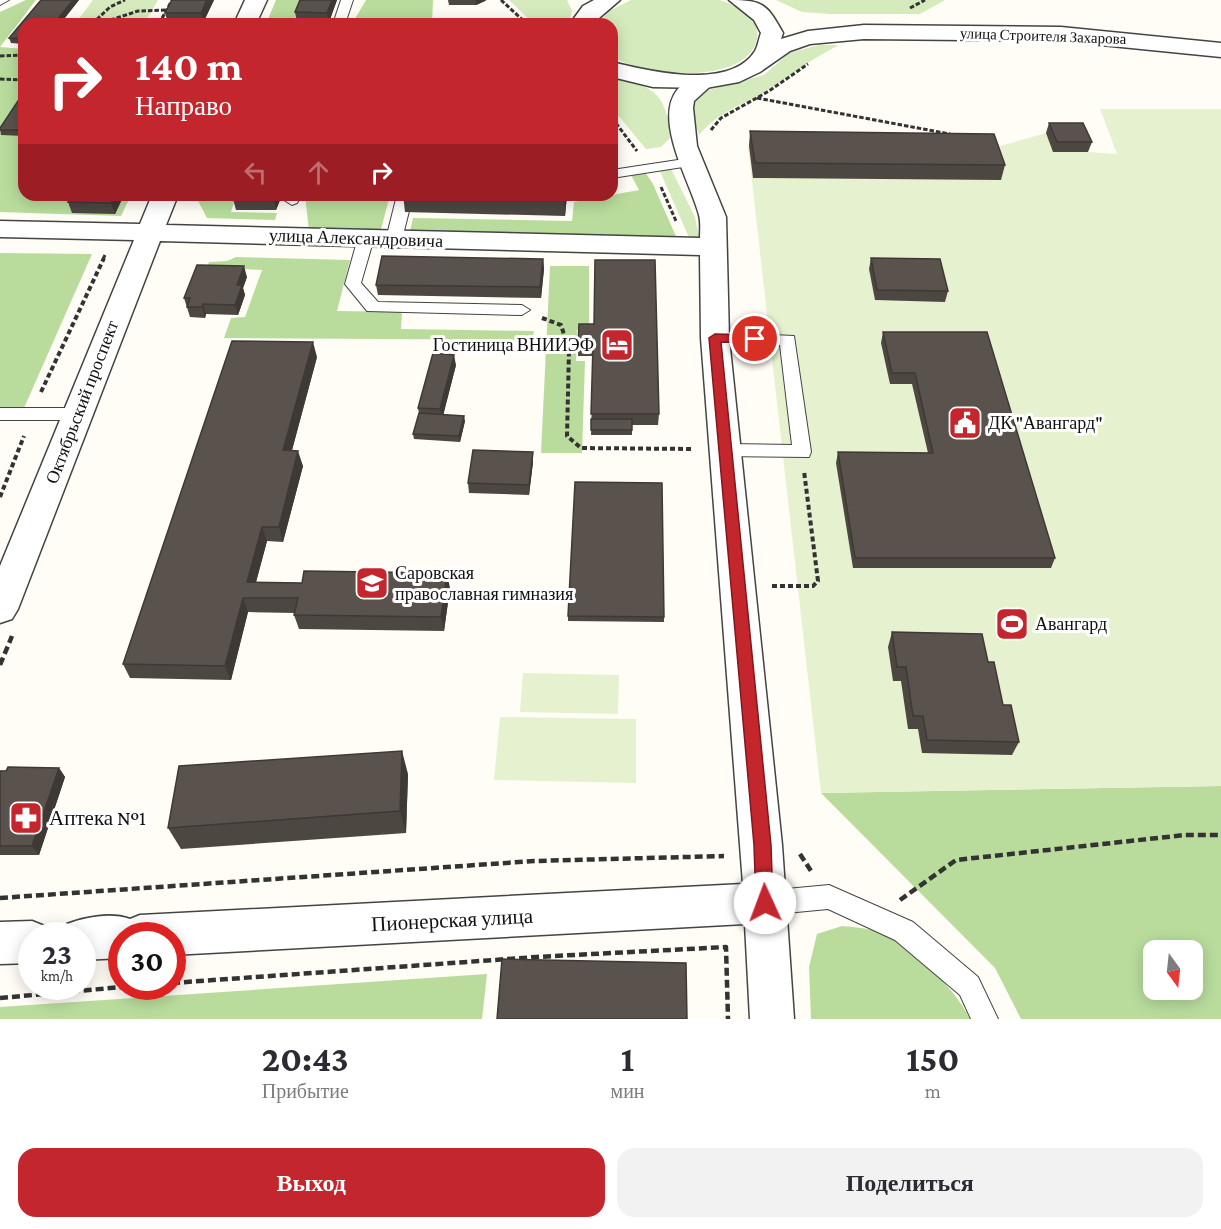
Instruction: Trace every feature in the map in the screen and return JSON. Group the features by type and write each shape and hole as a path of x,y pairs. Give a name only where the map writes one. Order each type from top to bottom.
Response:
{"street":[{"path":"248,18 256,0"},
{"path":"582,15 609,0"},
{"path":"747,4 769,24 772,33 768,51 761,60"},
{"name":"улица Строителя Захарова","path":"747,4 782,20 864,32"},
{"name":"улица Строителя Захарова","path":"639,79 670,83 703,82 731,76 782,46 808,38 864,32 1061,34 1221,50"},
{"path":"618,71 664,90 681,108"},
{"path":"703,82 683,98 681,108 685,146 713,217 715,338 713,450 762,845 772,1019"},
{"name":"Октябрьский проспект","path":"0,609 162,201"},
{"name":"улица Александровича","path":"0,229 713,247"},
{"name":"Пионерская улица","path":"186,934 765,903"},
{"path":"0,943 18,942"}],"lane":[{"path":"341,18 347,0"},
{"path":"618,173 691,162"},
{"path":"394,239 404,201"},
{"path":"366,238 352,284 373,307 522,310"},
{"path":"713,450 802,452 788,340 715,338"},
{"path":"0,414 77,414"},
{"path":"765,903 829,897 904,931 969,986 985,1019"}],"path":[{"path":"98,18 110,7 125,0"},
{"path":"162,18 172,0"},
{"path":"501,0 520,18"},
{"path":"116,18 138,11 167,10"},
{"path":"0,56 18,55"},
{"path":"708,132 721,117 756,98 812,61"},
{"path":"0,79 18,80"},
{"path":"756,98 960,136"},
{"path":"0,497 45,380 108,249"},
{"path":"522,310 561,325 569,350 567,436 582,448 713,450"},
{"path":"764,586 813,586 818,581 802,452"},
{"path":"875,918 956,860 1185,836 1221,835"},
{"path":"795,846 829,897"},
{"path":"0,898 534,861 724,856"},
{"path":"186,982 536,957 726,947 728,1019"},
{"path":"0,998 108,988"}],"green space":[{"path":"26,0 36,0 22,18 18,18 18,24 0,47 0,12"},
{"path":"93,0 158,0 148,18 80,18"},
{"path":"276,0 302,0 295,18 268,18"},
{"path":"366,0 433,0 432,18 356,18"},
{"path":"509,0 567,0 572,11 570,18 528,18"},
{"path":"631,0 719,0 750,17 757,29 757,39 749,54 734,64 715,71 692,73 646,69 618,59 618,18 603,18 609,11"},
{"path":"776,0 945,0 920,14 830,14 802,12"},
{"path":"819,45 839,45 764,92 722,115 699,135 694,108 701,92 764,75 789,53"},
{"path":"0,47 18,48 18,201 128,201 121,216 0,212"},
{"path":"618,78 639,84 656,94 665,111 670,138 661,147 646,149 618,115"},
{"name":"Авангард","path":"1100,109 1221,109 1221,786 821,793 748,146 990,149 1046,133 1080,133 1088,152 1117,154"},
{"path":"670,167 695,217 700,242 691,242 659,169"},
{"path":"645,172 653,184 678,241 409,236 413,218 572,221 574,202 618,201 618,194 639,190 631,175"},
{"path":"198,201 234,201 231,212 277,213 275,220 207,218"},
{"path":"306,201 388,201 380,233 309,231"},
{"path":"0,253 92,254 24,408 0,408"},
{"path":"236,257 350,260 337,311 402,312 401,329 534,331 532,340 224,338 231,318 245,317 262,270 207,267 209,262 227,261"},
{"path":"550,266 589,266 589,330 577,330 576,361 585,361 582,453 541,453"},
{"path":"523,673 619,675 618,714 520,712"},
{"path":"500,717 636,719 636,783 494,780"},
{"path":"1221,786 1221,1019 1021,1019 995,968 821,793"},
{"path":"842,926 863,928 888,936 915,955 954,994 970,1019 811,1019 809,967 817,934"},
{"path":"487,974 482,1019 0,1019 0,1007 108,1000 186,1000 186,994"}],"building":[{"path":"41,0 73,0 59,18 26,18"},
{"path":"172,0 207,0 201,13 165,13"},
{"path":"300,0 332,0 327,13 295,12"},
{"path":"18,27 18,39 9,38"},
{"path":"18,101 18,130 0,130"},
{"path":"1049,123 1083,123 1092,142 1057,142"},
{"path":"750,131 994,134 1005,165 755,163"},
{"path":"69,201 112,201 111,203"},
{"path":"382,256 543,259 540,287 376,285"},
{"path":"871,258 940,259 948,291 877,290"},
{"name":"Гостиница ВНИИЭФ","path":"595,260 655,260 659,414 591,414 593,345 578,345 579,324 594,324"},
{"path":"197,265 244,266 237,285 242,285 235,305 203,304 202,307 187,307 190,298 184,298"},
{"name":"ДК \"Авангард\"","path":"883,332 987,332 1055,558 855,558 838,452 933,453 915,373 892,373"},
{"path":"232,341 313,342 283,450 298,451 279,527 262,527 247,582 302,583 304,571 447,573 441,617 294,615 298,598 243,598 225,666 123,664"},
{"path":"433,353 454,355 440,409 418,408"},
{"path":"419,413 464,416 459,436 413,434"},
{"path":"591,419 632,419 632,430 591,430"},
{"path":"473,450 533,452 529,485 468,483"},
{"path":"575,482 662,483 664,617 568,616"},
{"path":"892,632 982,634 988,662 994,662 1003,705 1011,705 1019,742 927,740 923,716 913,716 906,667 897,667"},
{"path":"402,751 400,811 168,828 179,766"},
{"name":"Аптека №1","path":"8,767 59,768 32,846 0,846 0,771 6,771"},
{"path":"502,959 686,963 687,1019 497,1019"}],"place":[{"name":"Гостиница ВНИИЭФ","path":"617,345"},
{"name":"ДК \"Авангард\"","path":"965,423"},
{"name":"Саровская православная гимназия","path":"372,583"},
{"name":"Авангард","path":"1012,624"},
{"name":"Аптека №1","path":"26,818"}],"route":[{"path":"755,339 715,338 762,845 765,903"}]}
